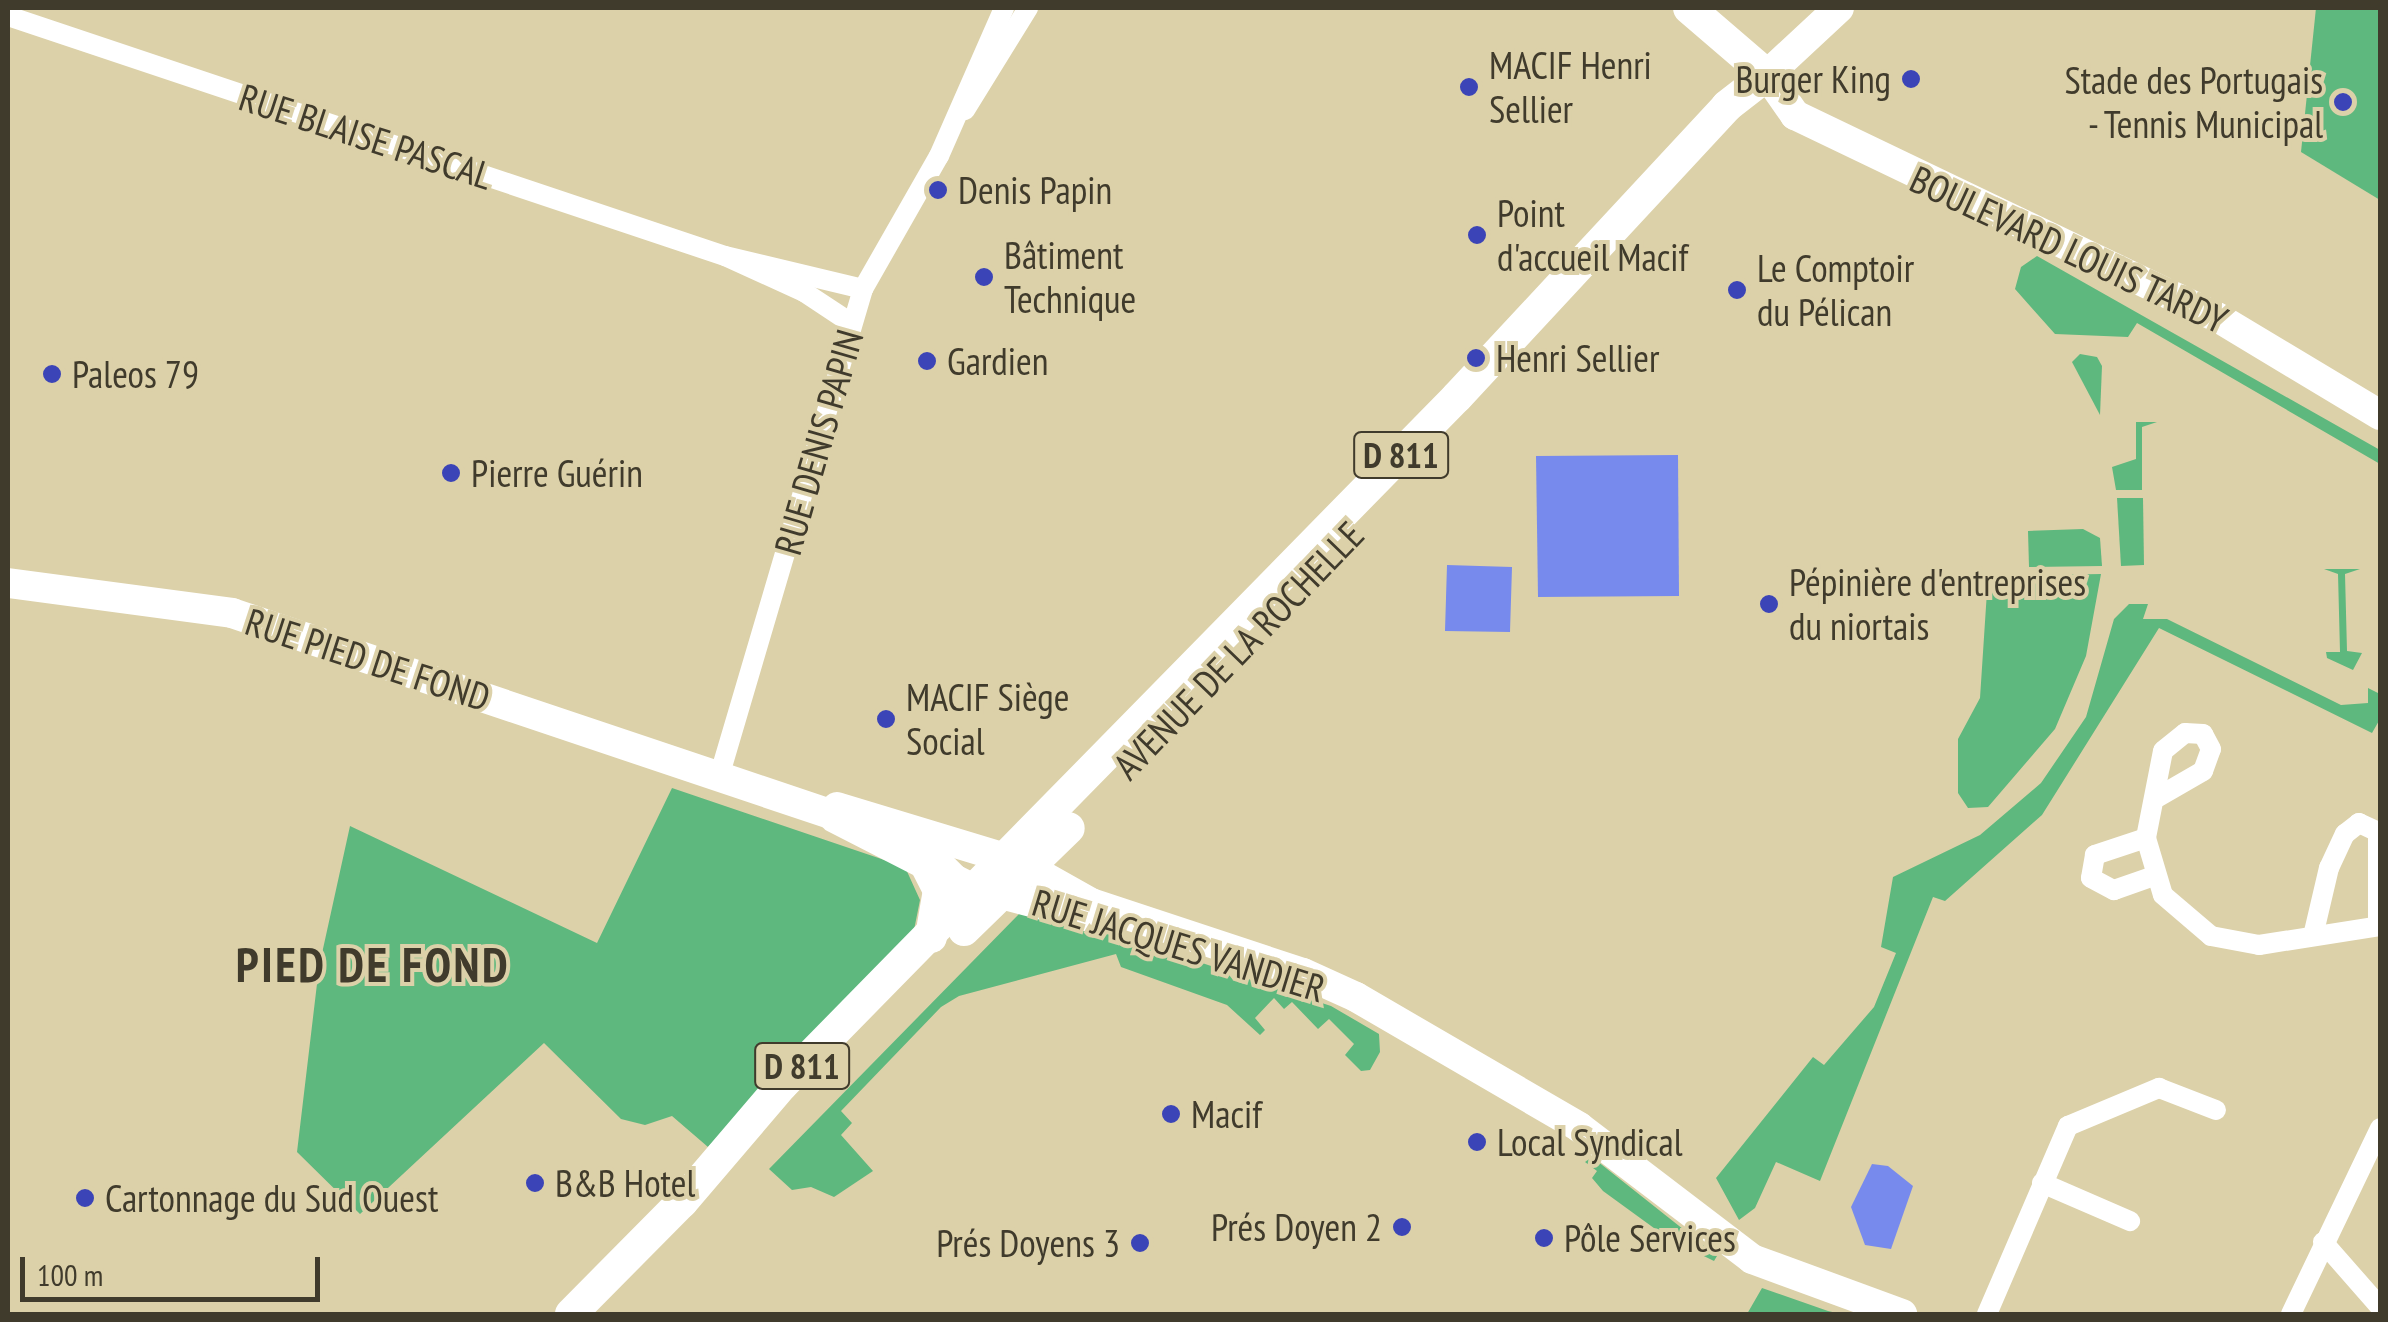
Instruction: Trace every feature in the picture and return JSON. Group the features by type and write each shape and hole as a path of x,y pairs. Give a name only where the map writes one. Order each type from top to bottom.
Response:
{"main road":[{"path":"1690,8 1767,75"},
{"name":"AVENUE DE LA ROCHELLE","path":"682,1202 796,1102 988,891 1593,286 1745,120 1767,75"},
{"path":"835,817 925,863 939,890 931,938"},
{"name":"AVENUE DE LA ROCHELLE","path":"572,1314 682,1202 782,1085 931,938 988,891"}],"street":[{"name":"RUE DENIS PAPIN","path":"719,778 863,290 953,122 1004,8"},
{"name":"RUE DENIS PAPIN","path":"953,122 989,80 1028,8"},
{"name":"AVENUE DE LA ROCHELLE","path":"1767,75 1839,8"},
{"name":"RUE BLAISE PASCAL","path":"8,16 725,256 863,290"},
{"name":"BOULEVARD LOUIS TARDY","path":"1767,75 1788,109 1823,133 2218,317 2380,415"},
{"name":"RUE BLAISE PASCAL","path":"725,256 740,269 804,292 851,323"},
{"name":"RUE PIED DE FOND","path":"8,583 232,613 719,778"},
{"name":"RUE JACQUES VANDIER","path":"719,778 915,841 988,891 1356,997"},
{"name":"RUE JACQUES VANDIER","path":"761,792 1017,863 1091,903 1303,973 1356,997 1555,1112 1752,1260 1814,1288 1902,1314"},
{"path":"2158,797 2146,838 2154,876 2176,912 2225,942 2260,946 2379,926 2378,832 2359,823 2346,834 2329,868 2313,936"},
{"path":"2146,838 2095,854 2091,878 2114,890 2154,876"},
{"path":"1987,1314 2061,1135 2077,1120 2159,1088 2216,1110"},
{"path":"2291,1314 2322,1242 2380,1128"},
{"path":"2042,1183 2130,1221"},
{"path":"2322,1242 2380,1307"}],"green space":[{"name":"Stade des Portugais - Tennis Municipal","path":"2316,8 2380,8 2380,200 2301,152"},
{"path":"2037,256 2380,450 2380,464 2137,323 2128,337 2055,334 2015,289 2021,267"},
{"path":"2080,354 2097,357 2102,366 2100,415 2072,362"},
{"path":"2136,422 2157,422 2142,427 2142,490 2116,490 2112,467 2136,459"},
{"path":"2117,498 2143,498 2144,565 2121,566"},
{"path":"2083,529 2100,538 2102,566 2029,567 2028,531"},
{"path":"2324,569 2360,569 2345,574 2347,651 2362,653 2353,670 2327,658 2326,652 2340,652 2338,574"},
{"path":"2101,574 2086,656 2055,729 1988,807 1968,808 1958,793 1958,739 1980,698 1988,576"},
{"path":"2129,604 2148,604 2143,619 2167,619 2341,705 2368,703 2368,688 2380,694 2380,719 2372,733 2159,628 2042,815 1945,901 1933,897 1820,1181 1776,1162 1755,1208 1739,1220 1716,1178 1813,1057 1824,1065 1874,1007 1896,953 1881,947 1893,877 1980,835 2041,783 2086,717 2114,619"},
{"path":"672,788 905,867 920,900 914,930 708,1147 672,1116 645,1125 621,1119 544,1043 360,1214 297,1152 319,967 350,826 597,943"},
{"path":"1019,914 1056,914 1226,971 1233,980 1236,975 1331,1006 1379,1034 1380,1052 1370,1070 1361,1071 1345,1055 1354,1044 1329,1019 1318,1029 1292,1002 1284,1009 1274,998 1255,1018 1265,1030 1260,1035 1227,1005 1121,967 1116,954 959,996 941,1007 841,1111 852,1123 841,1135 873,1171 834,1197 811,1187 792,1190 769,1169"},
{"path":"1592,1157 1717,1256 1714,1261 1669,1239 1603,1191 1592,1178 1597,1171 1585,1162"},
{"path":"1762,1288 1828,1311 1841,1314 1747,1314"}],"water":[{"path":"1678,455 1679,596 1538,597 1536,456"},
{"path":"1447,565 1512,567 1510,632 1445,631"},
{"path":"1872,1164 1888,1166 1913,1186 1891,1249 1865,1245 1851,1207"}],"place":[{"name":"Burger King","path":"1911,79"},
{"name":"MACIF Henri Sellier","path":"1469,87"},
{"name":"Stade des Portugais - Tennis Municipal","path":"2343,102"},
{"name":"Denis Papin","path":"938,190"},
{"name":"Point d'accueil Macif","path":"1477,235"},
{"name":"Bâtiment Technique","path":"984,277"},
{"name":"Le Comptoir du Pélican","path":"1737,290"},
{"name":"Henri Sellier","path":"1476,358"},
{"name":"Gardien","path":"927,361"},
{"name":"Paleos 79","path":"52,374"},
{"name":"Pierre Guérin","path":"451,473"},
{"name":"Pépinière d'entreprises du niortais","path":"1769,604"},
{"name":"MACIF Siège Social","path":"886,719"},
{"name":"Macif","path":"1171,1114"},
{"name":"Local Syndical","path":"1477,1142"},
{"name":"B&B Hotel","path":"535,1183"},
{"name":"Cartonnage du Sud Ouest","path":"85,1198"},
{"name":"Prés Doyen 2","path":"1402,1227"},
{"name":"Pôle Services","path":"1544,1238"},
{"name":"Prés Doyens 3","path":"1140,1243"}],"district":[{"name":"PIED DE FOND","path":"373,965"}]}
